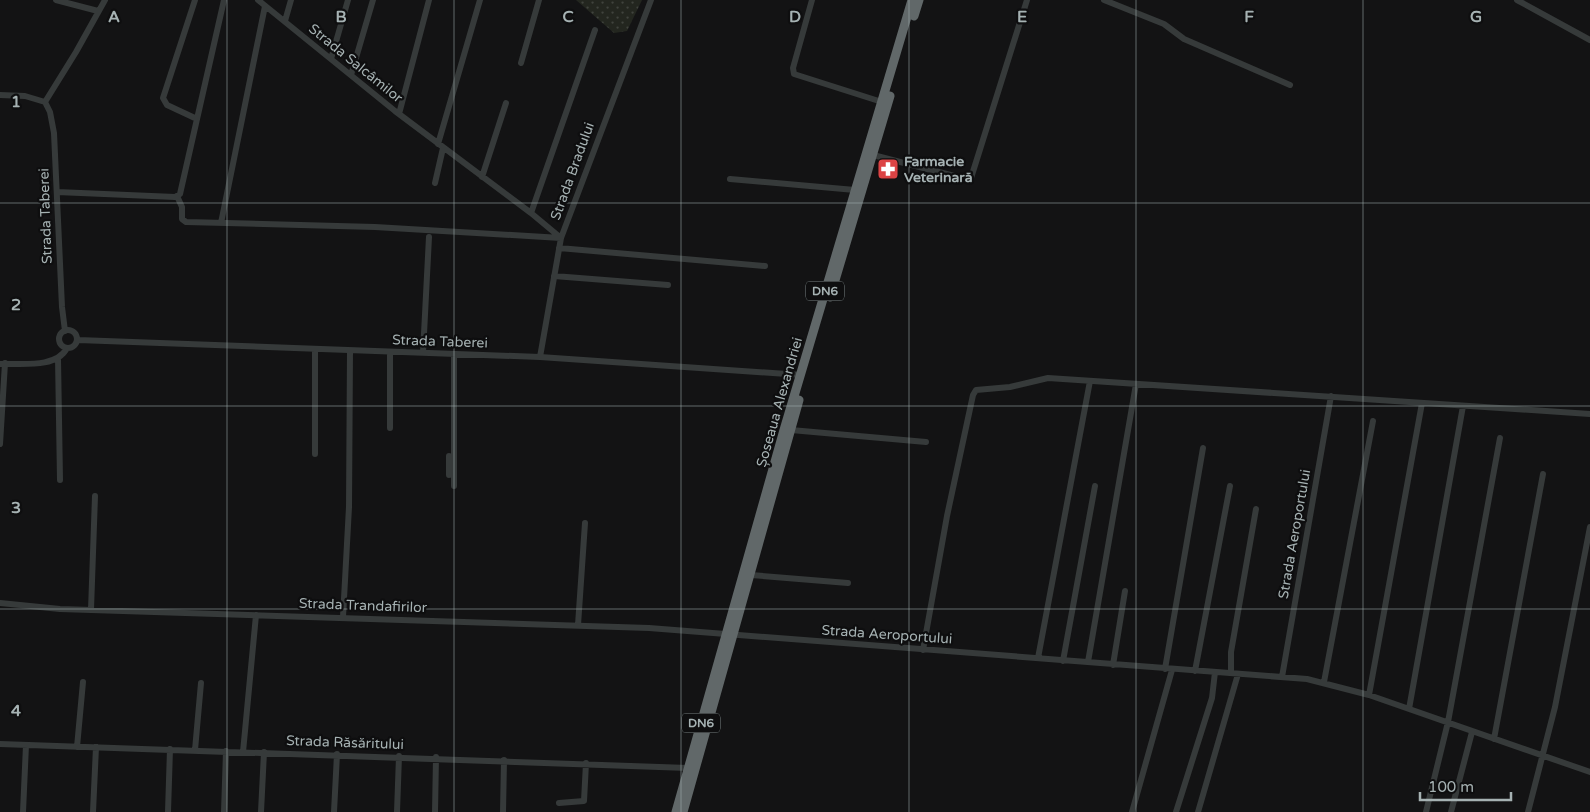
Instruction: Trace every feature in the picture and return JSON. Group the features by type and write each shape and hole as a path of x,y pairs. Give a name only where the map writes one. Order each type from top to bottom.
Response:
{"highway":[{"name":"Șoseaua Alexandriei","path":"683,812 801,375 912,0"},
{"name":"Șoseaua Alexandriei","path":"676,812 730,635 751,575 791,430 919,0"}],"street":[{"path":"56,0 98,11"},
{"path":"0,95 25,96 45,102 105,0"},
{"path":"195,0 163,98 167,105 197,119"},
{"path":"178,196 182,191 224,0"},
{"name":"Strada Salcâmilor","path":"258,0 399,114 531,213 561,238"},
{"path":"285,21 291,0"},
{"path":"332,59 348,0"},
{"path":"351,75 373,0"},
{"path":"399,114 429,0"},
{"path":"435,183 440,146 480,0"},
{"path":"522,63 539,0"},
{"name":"Strada Bradului","path":"540,357 561,238 650,0"},
{"path":"812,0 793,68 794,74 882,102"},
{"path":"873,155 966,179 972,178 1027,0"},
{"path":"1104,0 1164,24 1184,39 1290,85"},
{"path":"1517,0 1590,40"},
{"path":"221,223 265,6"},
{"path":"531,213 595,30"},
{"name":"Strada Taberei","path":"45,102 53,121 62,307 65,331 60,336 60,342 67,348"},
{"path":"482,177 506,103"},
{"path":"730,179 855,190"},
{"path":"56,192 178,196"},
{"path":"178,196 184,221 375,227 561,238"},
{"path":"423,353 429,237"},
{"path":"559,248 765,266"},
{"path":"554,276 668,285"},
{"path":"0,444 2,363 44,362 58,358 67,348 74,346 78,340 73,331 65,331"},
{"name":"Strada Taberei","path":"78,340 540,357 801,375"},
{"path":"315,350 315,454"},
{"path":"343,617 349,507 350,351"},
{"path":"390,352 390,428"},
{"path":"449,475 452,354"},
{"path":"452,354 454,486"},
{"path":"58,358 60,480"},
{"path":"923,650 947,516 974,392 980,389 1010,388 1048,378 1590,414"},
{"path":"1038,658 1090,381"},
{"path":"1088,662 1136,384"},
{"name":"Strada Aeroportului","path":"1282,677 1331,396"},
{"path":"1369,695 1422,403"},
{"path":"1409,709 1463,406"},
{"path":"1324,682 1373,421"},
{"path":"791,430 926,442"},
{"path":"1426,812 1448,722 1500,438"},
{"path":"1132,812 1169,669 1204,448"},
{"path":"1494,739 1543,474"},
{"path":"1063,660 1095,486"},
{"path":"1195,671 1230,486"},
{"path":"91,610 95,496"},
{"path":"1198,812 1234,674 1231,652 1256,509"},
{"path":"578,625 585,523"},
{"path":"1528,812 1543,756 1575,611 1590,527"},
{"path":"751,575 848,583"},
{"path":"1113,664 1125,591"},
{"name":"Strada Trandafirilor","path":"0,603 39,608 91,610 578,625 730,635"},
{"path":"243,752 256,615"},
{"name":"Strada Aeroportului","path":"730,635 1282,677 1324,682 1369,695 1590,772"},
{"path":"1176,812 1212,698 1215,672"},
{"path":"77,747 83,682"},
{"path":"195,750 201,683"},
{"path":"1451,812 1472,732"},
{"name":"Strada Răsăritului","path":"0,744 436,757 688,768"},
{"path":"23,812 26,745"},
{"path":"93,812 96,747"},
{"path":"168,812 170,749"},
{"path":"224,812 226,751"},
{"path":"261,812 264,752"},
{"path":"334,812 338,754"},
{"path":"397,812 399,756"},
{"path":"435,812 436,757"},
{"path":"503,812 504,760"},
{"path":"559,803 584,801 586,764"}],"shaded area":[{"path":"576,0 642,0 627,31 614,33"}],"place":[{"name":"Farmacie Veterinară","path":"888,169"}]}
